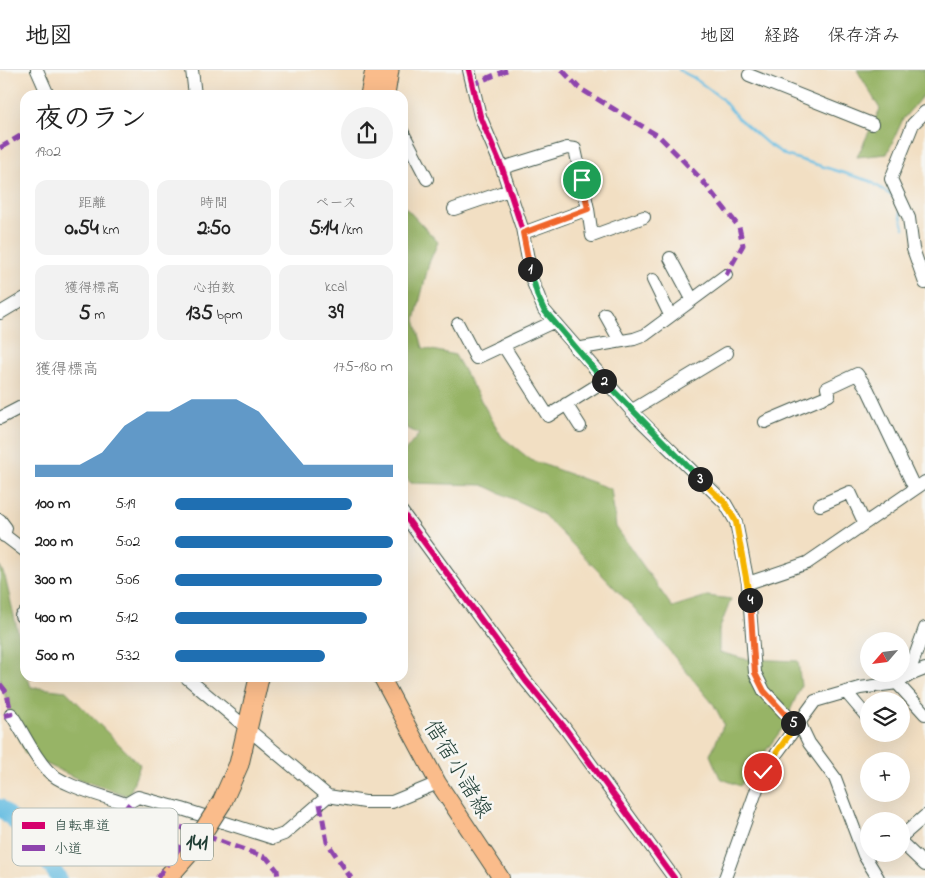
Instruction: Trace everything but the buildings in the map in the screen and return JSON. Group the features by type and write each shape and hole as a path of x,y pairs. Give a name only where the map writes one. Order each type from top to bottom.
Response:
{"highway":[{"path":"371,90 375,70"},
{"path":"385,90 390,70"},
{"name":"141","path":"249,682 249,721"},
{"name":"141","path":"168,878 190,852 222,802 239,764 258,682"}],"main road":[{"name":"借宿小諸線","path":"384,682 438,784 501,878"}],"street":[{"path":"37,70 46,90"},
{"path":"192,70 194,90"},
{"path":"469,70 480,116 502,168 523,233 538,297 553,322 631,411 725,503 736,522 748,583 755,673 764,691 797,724 835,778 860,838"},
{"path":"749,72 872,124"},
{"path":"925,112 913,124 891,179 909,218 913,249 925,283"},
{"path":"408,143 427,179"},
{"path":"502,168 568,148 575,149 592,236 644,216"},
{"path":"454,209 509,190"},
{"path":"523,233 588,209"},
{"path":"670,258 692,299"},
{"path":"576,349 644,335 726,275"},
{"path":"653,280 670,315"},
{"path":"0,313 20,301"},
{"path":"605,314 620,341"},
{"path":"458,324 476,358 553,322"},
{"path":"503,345 548,416 604,381"},
{"path":"631,411 727,353"},
{"path":"748,583 807,563 920,485 868,390 856,374 827,388 829,395 766,422"},
{"path":"566,404 580,426"},
{"path":"0,418 20,408"},
{"path":"820,506 850,492 864,522"},
{"path":"0,520 6,528 2,534 20,547"},
{"path":"408,520 526,681 564,727 674,878"},
{"path":"910,670 925,628"},
{"path":"910,675 925,669"},
{"path":"194,682 249,721 328,796 365,802 392,802 438,784"},
{"path":"725,878 763,772 815,701 846,692 897,683 925,714"},
{"path":"846,692 860,709"},
{"path":"11,714 25,741 48,772 68,782 126,804 138,797 182,808 273,838 284,834 328,796"},
{"path":"910,829 925,816"},
{"path":"910,851 925,865"},
{"path":"870,862 877,877"}],"green space":[{"path":"857,70 925,70 925,93 903,119 887,154 857,157 880,109"},
{"path":"408,210 438,242 429,263 415,320 423,348 455,355 502,437 531,460 611,489 616,527 672,607 707,596 731,599 719,630 719,652 745,659 798,661 801,686 782,729 740,786 720,778 710,755 724,724 714,705 635,609 541,512 483,485 411,483 408,480 408,448 419,434 408,428"},
{"path":"0,566 5,577 20,642 20,682 29,682 31,687 66,691 140,765 129,796 78,779 25,754 0,681"}],"waterway":[{"path":"679,70 694,78 721,98 738,118 768,144 785,155 870,181 892,196"},
{"path":"900,212 904,228"},
{"path":"0,807 12,819"},
{"path":"50,866 59,878"}],"marked path":[{"path":"471,85 507,70"},
{"path":"562,70 579,88 660,137 701,179 739,227 743,245 726,275"},
{"path":"0,148 20,136"},
{"path":"0,684 7,693 11,714 0,717"},
{"path":"126,804 131,808"},
{"path":"320,804 327,842 351,878"},
{"path":"178,826 192,831 178,850"},
{"path":"192,831 267,858 277,870 278,878"},
{"path":"157,878 166,866"}],"cycle path":[{"path":"469,70 480,116 502,168 522,228 532,280 544,310 637,417 725,503 736,522 748,583 755,673 764,691 796,725"},
{"path":"408,520 526,681 564,727 674,878"}],"route":[{"path":"582,180 588,209 523,233 532,280 544,310 553,322 637,417 725,503 736,522 748,583 753,624 755,673 764,691 796,725 763,772"}]}
